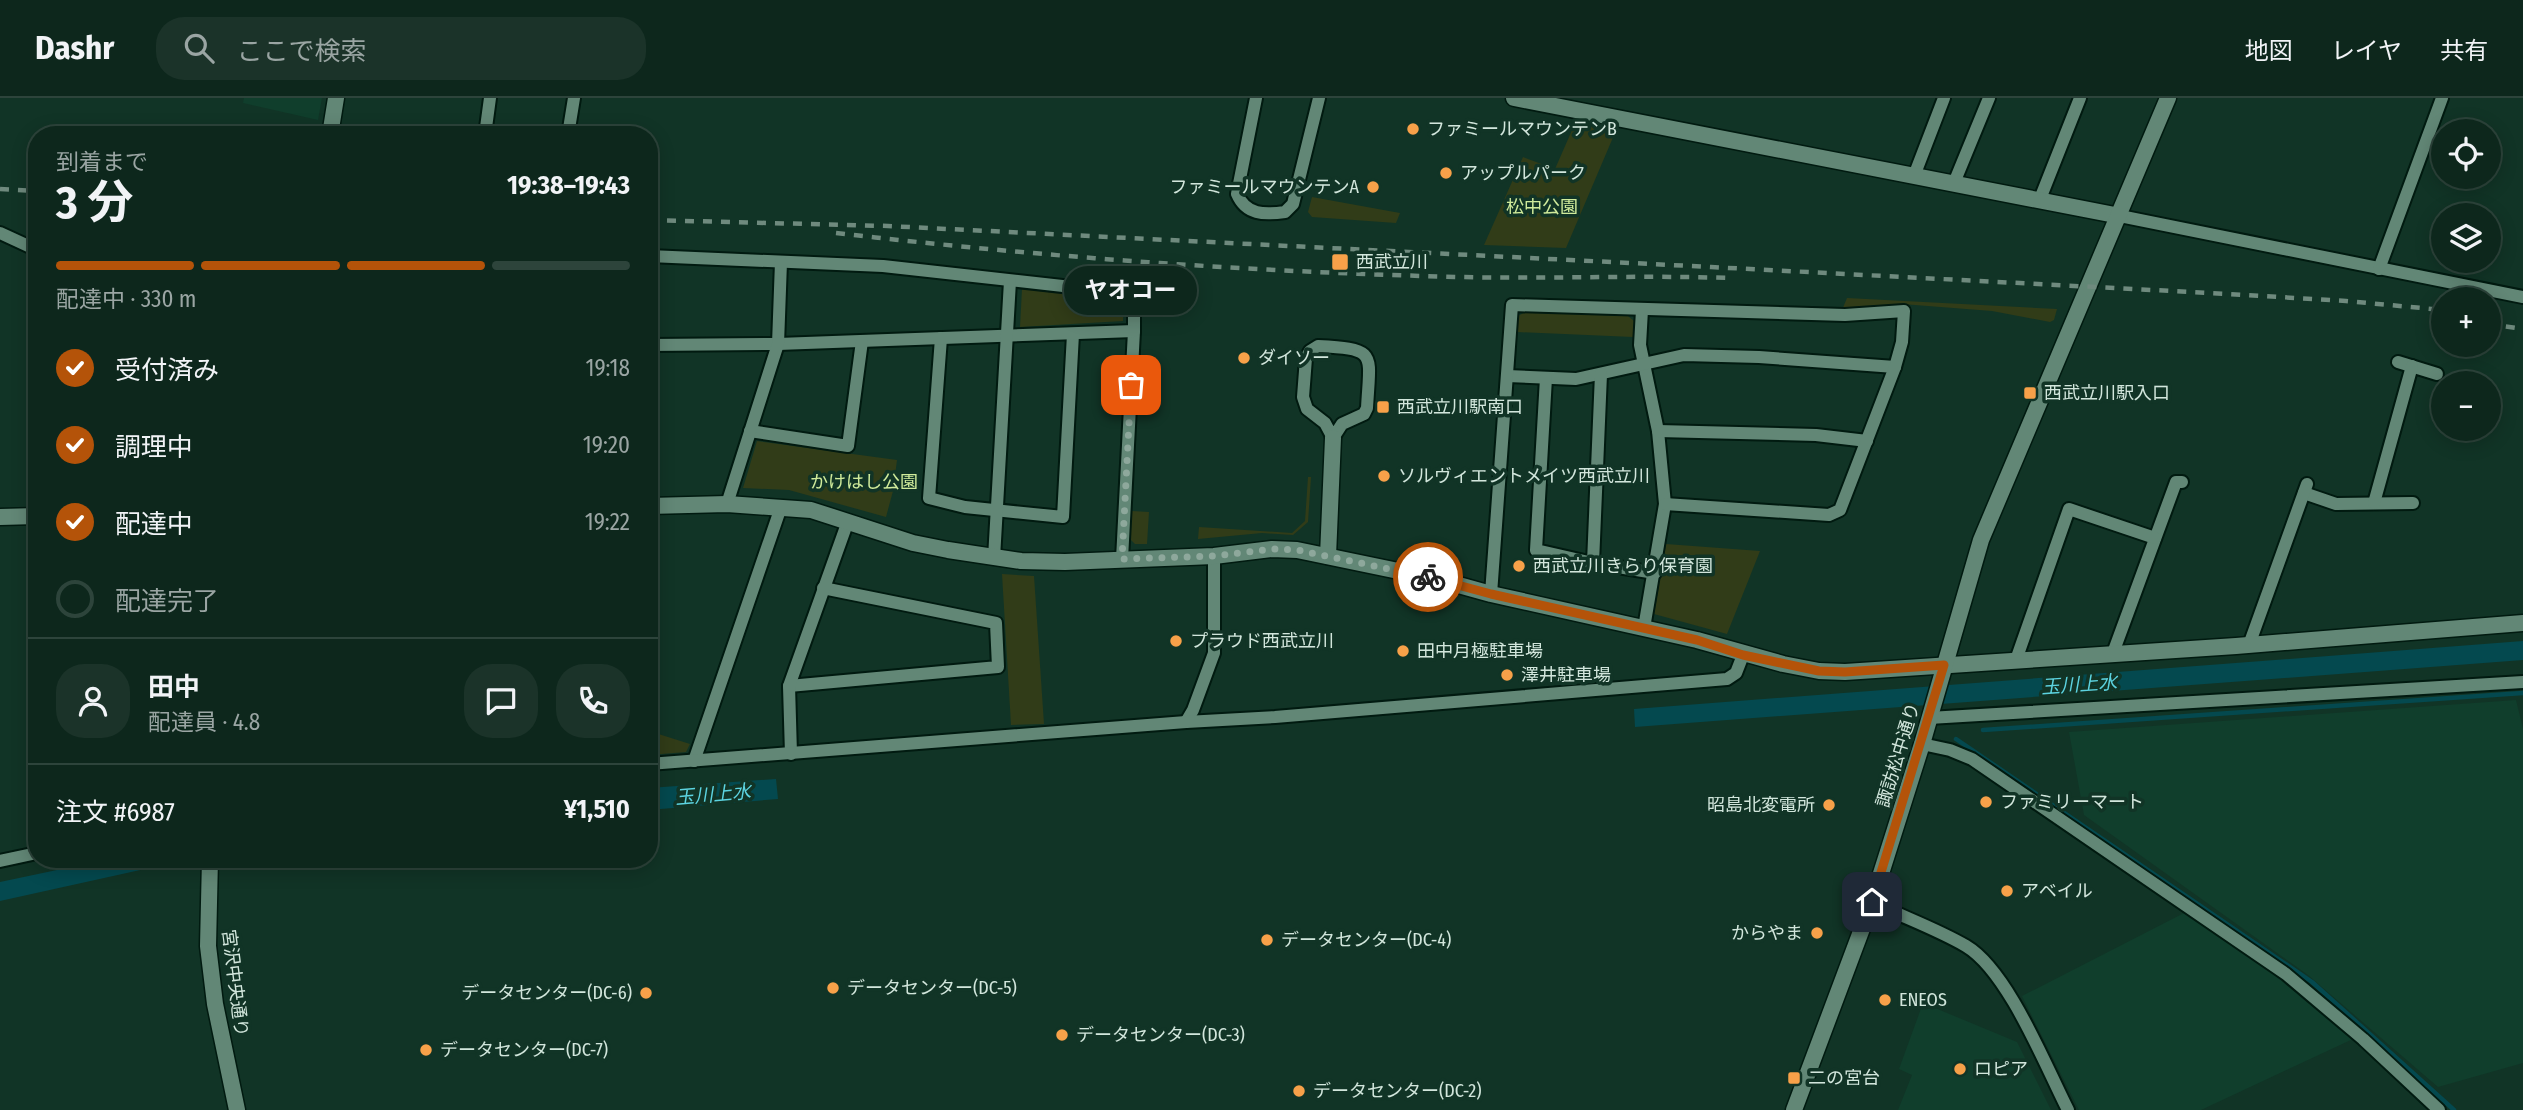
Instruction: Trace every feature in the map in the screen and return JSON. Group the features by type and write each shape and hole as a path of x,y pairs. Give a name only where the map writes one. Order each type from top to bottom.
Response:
{"street":[{"path":"332,126 337,98"},
{"path":"486,126 490,98"},
{"path":"569,126 574,98"},
{"path":"1256,98 1237,194 1249,211 1268,215 1285,212 1293,204 1319,98"},
{"path":"1514,98 1569,103 1914,176 2523,297"},
{"path":"1914,176 1944,98"},
{"path":"1955,183 1989,98"},
{"path":"2040,199 2080,98"},
{"name":"諏訪松中通り","path":"1794,1110 1872,902 1982,540 2168,98"},
{"path":"2379,269 2442,98"},
{"path":"0,233 28,246"},
{"path":"658,256 883,266 1134,294 1122,559"},
{"path":"727,504 779,344 781,262"},
{"path":"994,558 1010,281"},
{"path":"1491,594 1511,305 1845,315 1904,312 1902,342 1895,367 1840,510 1835,513 1665,504"},
{"path":"1642,310 1640,345 1658,431 1665,504 1644,628"},
{"path":"658,345 779,344 1134,331"},
{"path":"940,338 929,498 965,507 1062,517 1073,334"},
{"path":"750,431 848,446 862,341"},
{"path":"1318,346 1356,348 1364,353 1369,361 1367,408 1364,414 1333,428 1307,409 1303,397 1306,358 1310,351 1318,346"},
{"path":"1507,376 1576,379 1684,355 1759,357 1895,367"},
{"path":"2398,362 2431,372"},
{"path":"2374,503 2412,366"},
{"path":"1593,564 1601,374"},
{"path":"1546,378 1536,550 1593,564 1655,573"},
{"path":"1328,556 1333,428"},
{"path":"1658,431 1815,435 1867,441"},
{"path":"2112,653 2176,482 2182,482"},
{"path":"2249,645 2305,489 2336,503 2413,503"},
{"path":"658,506 727,504 811,510 913,543 994,558 1065,562 1214,556 1272,549 1297,550 1437,579 1491,594 1697,640 1743,655 1819,671 1845,672 2249,645 2523,623"},
{"path":"694,761 781,506"},
{"path":"2016,660 2069,509 2155,538"},
{"path":"0,517 28,516"},
{"path":"792,754 789,686 848,520"},
{"path":"1186,722 1214,653 1214,556"},
{"path":"789,686 998,667 996,623 823,588"},
{"path":"658,763 1275,717 1727,679 1736,673 1743,655"},
{"path":"1931,712 2523,682"},
{"path":"1922,744 1950,750 1972,759 2286,974 2439,1110"},
{"path":"0,860 28,855"},
{"name":"宮沢中央通り","path":"210,868 208,946 215,1004 237,1110"},
{"path":"1872,902 1966,946 1991,967 2012,999 2068,1110"}],"shaded area":[{"path":"244,98 322,98 318,120 243,103"},
{"path":"2516,700 2523,729 2523,1063 2438,1087 2308,975 2084,815 2069,732"},
{"path":"2186,912 2273,974 2353,1039 2201,1110 2079,1110 2022,996"},
{"path":"1923,1003 2017,1042 2051,1110 1898,1110 1912,1075 1899,1069"}],"green space":[{"name":"松中公園","path":"1576,121 1617,128 1566,248 1484,245 1523,157 1555,169"},
{"path":"1312,197 1400,213 1396,223 1312,217 1308,212"},
{"path":"1022,289 1124,299 1123,321 1020,327"},
{"path":"1847,298 2057,309 2054,320 2050,322 1992,311 1902,304 1842,310"},
{"path":"1525,312 1628,316 1634,321 1633,337 1517,332 1518,316"},
{"name":"かけはし公園","path":"757,441 897,460 886,517 789,490 743,488"},
{"path":"1308,477 1311,477 1308,522 1293,535 1262,533 1198,539 1199,527 1292,533 1305,521"},
{"path":"1132,511 1149,512 1147,544 1135,544 1130,539"},
{"path":"1666,544 1760,551 1727,634 1654,614"},
{"path":"1002,574 1034,576 1044,724 1011,725"},
{"path":"658,734 690,744 686,752 658,754"}],"water":[{"name":"玉川上水","path":"2523,641 2523,660 1635,727 1634,709"},
{"name":"玉川上水","path":"776,779 778,799 658,809 658,787"},
{"path":"66,868 149,868 0,901 0,882"}],"waterway":[{"path":"1983,730 2523,693"},
{"path":"1956,739 2312,982 2454,1110"}],"railway":[{"path":"0,189 28,191"},
{"path":"658,220 888,226 1711,267 2229,294 2431,309"},
{"path":"836,233 1069,256 1303,271 1460,277 1730,278"},
{"path":"2501,326 2523,329"}],"way so far":[{"path":"1131,385 1122,559 1214,556 1272,549 1297,550 1428,577"}],"place":[{"name":"ファミールマウンテンB","path":"1413,129"},
{"name":"アップルパーク","path":"1446,173"},
{"name":"ファミールマウンテンA","path":"1373,187"},
{"name":"西武立川","path":"1340,262"},
{"name":"ダイソー","path":"1244,358"},
{"name":"ヤオコー","path":"1131,385"},
{"name":"西武立川駅入口","path":"2030,393"},
{"name":"西武立川駅南口","path":"1383,407"},
{"name":"ソルヴィエントメイツ西武立川","path":"1384,476"},
{"name":"西武立川きらり保育園","path":"1519,566"},
{"name":"プラウド西武立川","path":"1176,641"},
{"name":"田中月極駐車場","path":"1403,651"},
{"name":"澤井駐車場","path":"1507,675"},
{"name":"ファミリーマート","path":"1986,802"},
{"name":"昭島北変電所","path":"1829,805"},
{"name":"アベイル","path":"2007,891"},
{"name":"からやま","path":"1817,933"},
{"name":"データセンター(DC-4)","path":"1267,940"},
{"name":"データセンター(DC-5)","path":"833,988"},
{"name":"データセンター(DC-6)","path":"646,993"},
{"name":"ENEOS","path":"1885,1000"},
{"name":"データセンター(DC-3)","path":"1062,1035"},
{"name":"データセンター(DC-7)","path":"426,1050"},
{"name":"ロピア","path":"1960,1069"},
{"name":"二の宮台","path":"1794,1078"},
{"name":"データセンター(DC-2)","path":"1299,1091"}],"route":[{"path":"1428,577 1491,594 1697,640 1743,655 1819,671 1845,672 1944,665 1872,902"}]}
